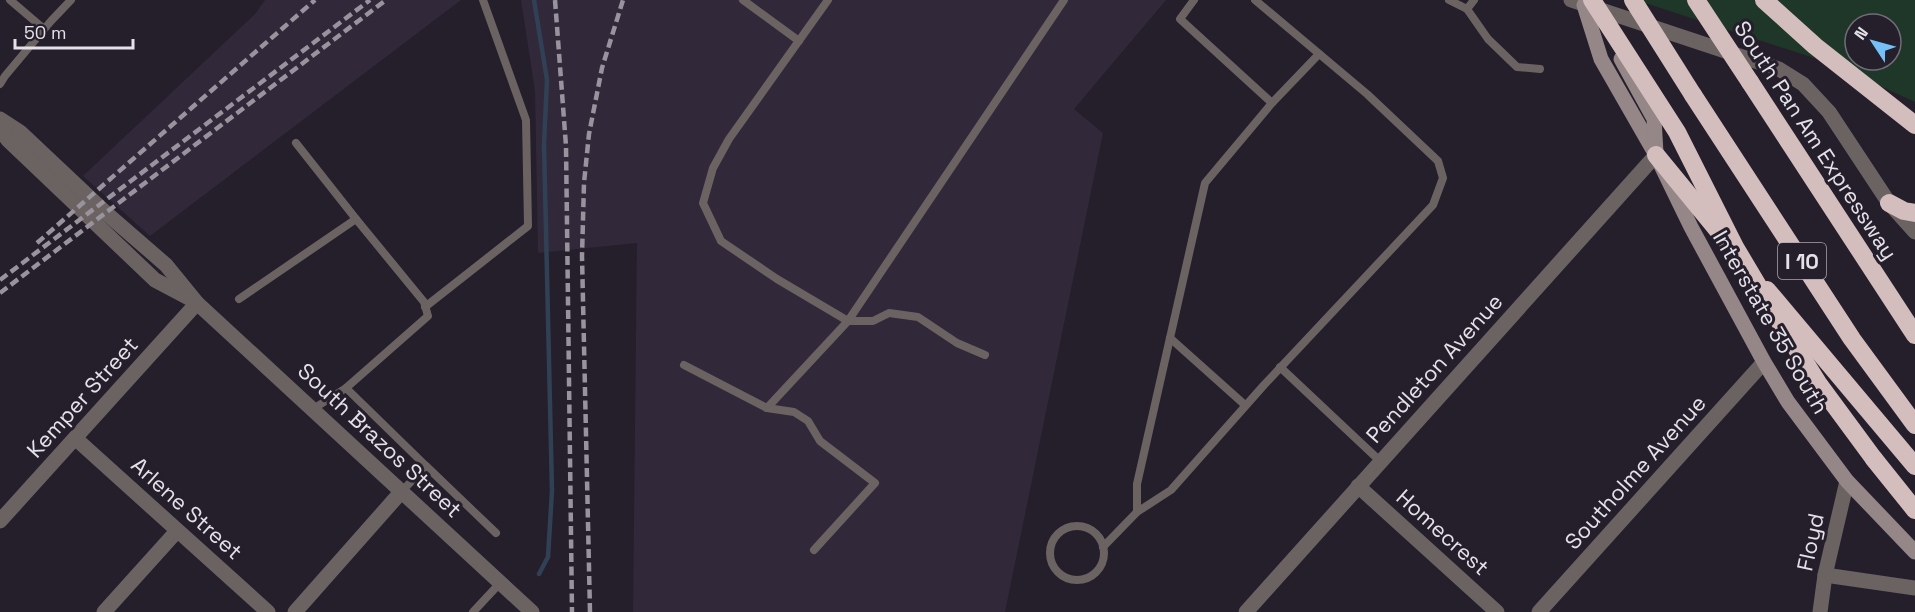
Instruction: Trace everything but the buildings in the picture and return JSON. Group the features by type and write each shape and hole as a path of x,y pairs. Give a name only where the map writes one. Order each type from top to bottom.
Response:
{"highway":[{"name":"I 10","path":"1633,0 1852,339 1915,424"},
{"name":"South Pan Am Expressway","path":"1696,0 1915,335"},
{"path":"1764,0 1815,46 1915,125"},
{"path":"1582,2 1677,132 1736,247 1818,383 1915,510"},
{"path":"1656,155 1915,466"},
{"path":"1889,203 1904,211 1915,213"}],"main road":[{"name":"Interstate 35 South","path":"1582,2 1601,59 1656,155 1691,227 1788,402 1847,481 1915,552"}],"street":[{"path":"1582,2 1779,69 1803,84 1829,112 1889,203 1915,232"},
{"name":"South Brazos Street","path":"0,119 20,132 106,213 166,265 196,303 532,612"},
{"name":"South Brazos Street","path":"0,129 8,140 155,280 196,303"},
{"name":"Pendleton Avenue","path":"1246,612 1656,155"},
{"name":"Kemper Street","path":"0,521 196,303"},
{"name":"Southolme Avenue","path":"1539,612 1764,362"},
{"name":"Arlene Street","path":"75,438 268,612"},
{"name":"Floyd","path":"1820,612 1825,575 1847,481"},
{"name":"Homecrest","path":"1358,486 1497,612"},
{"path":"295,612 402,491"},
{"path":"104,612 177,531"},
{"path":"1825,575 1915,588"}],"lane":[{"path":"10,0 44,29"},
{"path":"0,84 5,75 71,0"},
{"path":"425,308 528,226 526,120 483,0"},
{"path":"743,0 799,41"},
{"path":"828,0 729,139 713,168 703,203 721,241 777,279 848,321 873,321 889,313 918,317 957,343 985,355"},
{"path":"766,408 848,321 1064,0"},
{"path":"1194,0 1180,19 1272,103"},
{"path":"1103,547 1100,540 1087,528 1071,527 1056,536 1052,543 1051,560 1061,575 1070,579 1079,580 1095,573 1104,557 1103,547 1137,512 1171,490 1245,405 1433,205 1443,178 1438,161 1367,94 1255,0"},
{"path":"1449,0 1467,9 1488,39 1517,67 1540,69"},
{"path":"1467,9 1474,0"},
{"path":"1137,512 1137,484 1205,183 1272,103 1319,54"},
{"path":"296,143 424,302 428,316 346,388 313,409"},
{"path":"239,299 356,219"},
{"path":"1170,338 1245,405"},
{"path":"684,365 766,408 794,412 808,421 820,441 875,483 814,550"},
{"path":"1280,367 1380,461"},
{"path":"346,388 496,533"},
{"path":"402,491 426,466"},
{"path":"473,612 501,582"}],"shaded area":[{"path":"265,0 461,0 150,236 83,176 255,14"},
{"path":"521,0 1166,0 1074,109 1103,133 1005,612 633,612 637,243 538,253 535,91"}],"green space":[{"path":"1636,0 1915,0 1915,102 1849,72 1903,72 1903,12 1843,12 1843,69"}],"waterway":[{"path":"534,0 547,80 544,144 552,491 548,557 539,574"}],"railway":[{"path":"37,243 315,0"},
{"path":"0,280 370,0"},
{"path":"0,293 386,0"},
{"path":"555,0 566,146 572,612"},
{"path":"590,612 582,256 584,183 589,134 602,68 623,0"}]}
